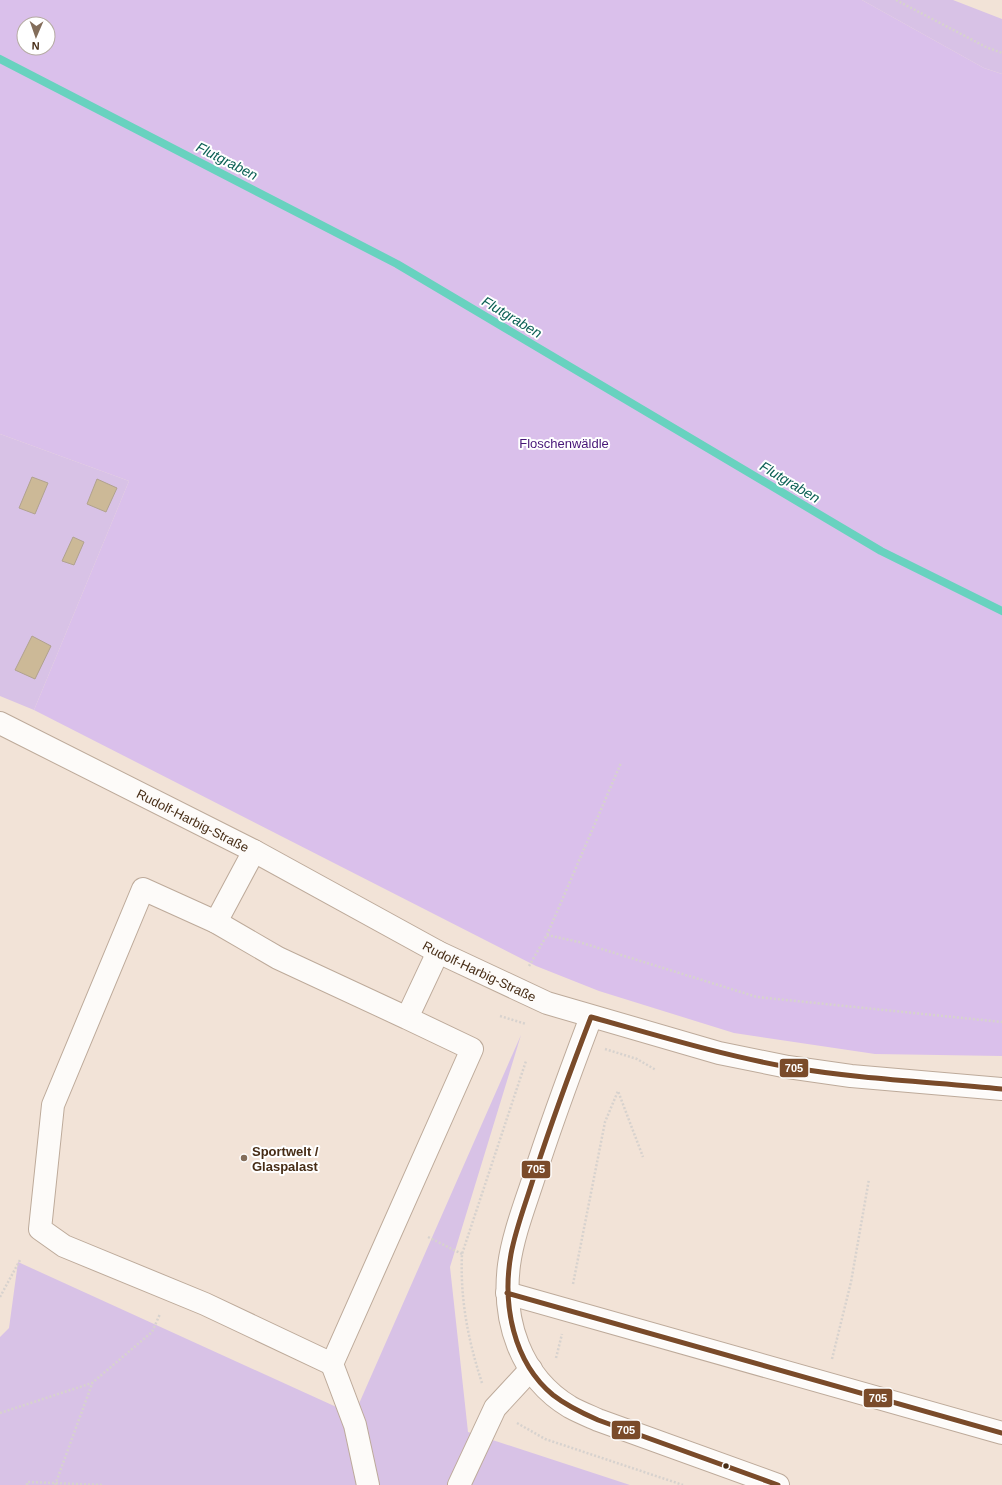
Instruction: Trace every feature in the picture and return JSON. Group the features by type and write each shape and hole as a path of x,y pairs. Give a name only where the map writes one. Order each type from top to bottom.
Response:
{"street":[{"name":"Rudolf-Harbig-Straße","path":"0,723 254,851 438,952 519,991 547,1002 591,1017 720,1053 788,1067 851,1076 1002,1089"},
{"path":"216,922 254,851"},
{"path":"332,1364 472,1048 278,958 216,922 143,889 52,1105 40,1229 64,1246 171,1290 332,1364 355,1424 368,1485"},
{"path":"407,1018 438,952"},
{"path":"591,1017 541,1154 518,1226 509,1264 507,1293 509,1318 516,1343 531,1369 548,1389 570,1406 598,1420 778,1485"},
{"path":"507,1293 1002,1433"},
{"path":"459,1485 495,1408 531,1369"}],"path":[{"path":"896,0 1002,54"},
{"path":"519,991 530,962 547,935 621,763"},
{"path":"547,935 579,942 757,997 1002,1022"},
{"path":"526,1061 462,1254 461,1281 470,1346 483,1386 495,1408 545,1439 683,1485"},
{"path":"548,1389 569,1311 591,1185 605,1122 618,1091 643,1157"},
{"path":"826,1383 852,1282 869,1179"},
{"path":"428,1237 462,1254"},
{"path":"0,1297 20,1260"},
{"path":"0,1413 92,1383 152,1332 171,1290"},
{"path":"55,1484 92,1383"},
{"path":"27,1485 27,1482 104,1485"}],"shaded area":[{"path":"862,0 953,0 1002,19 1002,74 984,68"},
{"path":"0,434 129,481 34,710 0,696"},
{"path":"521,1035 450,1267 468,1432 630,1485 0,1485 0,1337 9,1328 18,1262 354,1415"}],"green space":[{"name":"Floschenwäldle","path":"0,0 862,0 984,68 1002,74 1002,1056 875,1054 734,1033 599,991 536,966 34,710 129,481 0,434"}],"building":[{"path":"32,477 48,483 35,514 19,508"},
{"path":"97,479 117,488 106,512 87,504"},
{"path":"73,537 84,542 74,565 62,561"},
{"path":"32,636 51,646 35,679 15,670"}],"waterway":[{"name":"Flutgraben","path":"0,59 397,264 881,551 1002,611"}],"transit line":[{"name":"705","path":"591,1017 548,1134 513,1244 508,1292 510,1312 520,1349 528,1366 539,1382 553,1395 575,1409 598,1420 778,1485"},
{"name":"705","path":"591,1017 713,1051 788,1067 868,1077 1002,1089"},
{"name":"705","path":"507,1293 1002,1433"}],"place":[{"name":"Sportwelt / Glaspalast","path":"244,1158"}]}
